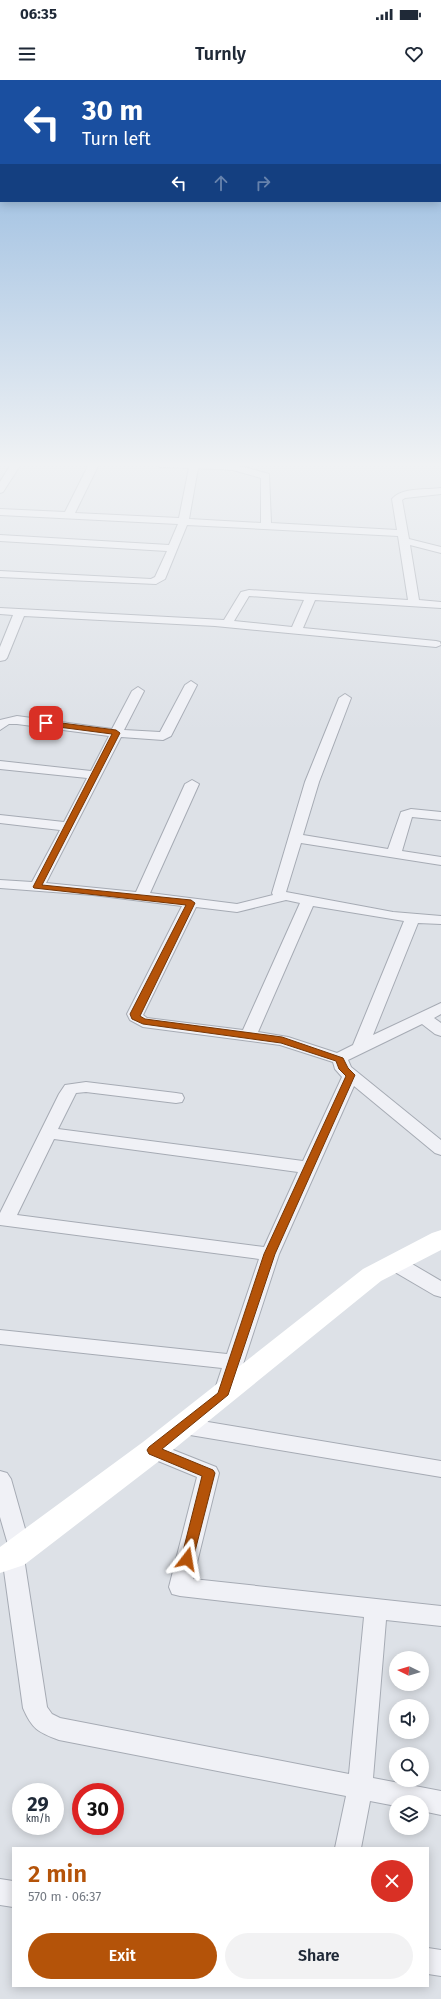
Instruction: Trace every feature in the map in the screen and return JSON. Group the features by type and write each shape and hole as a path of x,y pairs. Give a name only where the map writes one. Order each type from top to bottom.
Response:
{"main road":[{"path":"11,1555 184,1426 372,1275 441,1239"}],"street":[{"path":"0,574 157,581 162,577 172,554"},
{"path":"407,554 414,603"},
{"path":"227,624 245,594 249,593 441,605"},
{"path":"296,630 311,596"},
{"path":"0,611 227,624 436,644"},
{"path":"1,658 20,612"},
{"path":"0,726 6,721 17,720 116,733 156,736 167,733 191,685"},
{"path":"37,887 138,691"},
{"path":"283,897 279,893 312,782 345,698"},
{"path":"0,765 95,775"},
{"path":"141,897 192,784"},
{"path":"394,854 406,815 411,813 441,816"},
{"path":"0,819 68,827"},
{"path":"295,838 441,861"},
{"path":"0,884 243,907 283,897 413,918 441,920"},
{"path":"249,1035 308,901"},
{"path":"191,903 135,1014 136,1017 143,1022 282,1040 340,1060 360,1048 441,1008"},
{"path":"360,1048 413,918"},
{"path":"422,1017 441,1031"},
{"path":"340,1060 343,1069 441,1148"},
{"path":"223,1395 270,1254 350,1075"},
{"path":"176,1098 86,1087 72,1089 67,1094 3,1219 270,1254"},
{"path":"48,1133 309,1168"},
{"path":"395,1263 441,1290"},
{"path":"0,1338 233,1362"},
{"path":"184,1426 441,1469"},
{"path":"153,1450 209,1473 180,1587 441,1616"},
{"path":"0,1479 36,1708 39,1718 46,1724 59,1729 441,1803"},
{"path":"348,1847 360,1788 376,1609"},
{"path":"0,1892 12,1894"},
{"path":"429,1961 441,1963"}],"route":[{"path":"46,723 116,733 37,887 93,891 191,903 135,1014 138,1020 143,1022 282,1040 340,1060 340,1064 343,1069 350,1075 270,1254 223,1395 153,1450 209,1473 187,1559"}]}
